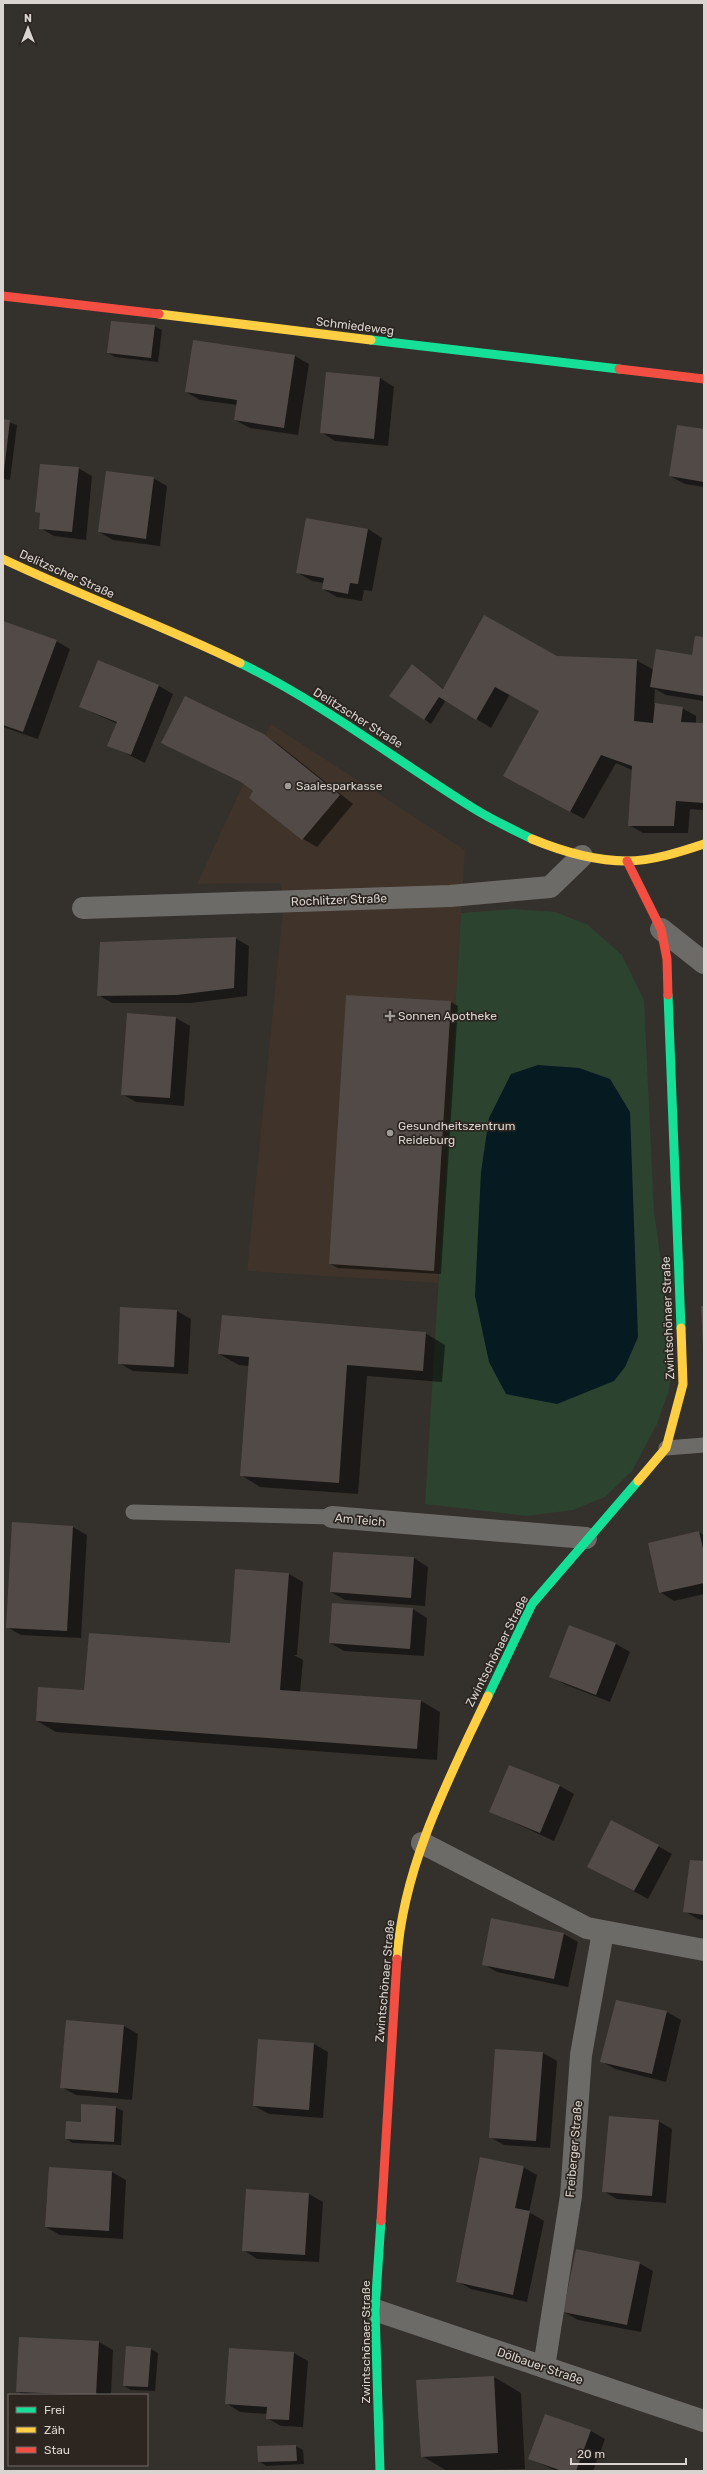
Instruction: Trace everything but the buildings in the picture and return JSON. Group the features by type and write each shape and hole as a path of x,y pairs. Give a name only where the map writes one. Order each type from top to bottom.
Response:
{"street":[{"name":"Schmiedeweg","path":"3,296 704,379"},
{"name":"Delitzscher Straße","path":"3,559 55,584 195,641 265,675 390,752 474,809 533,840 582,856 627,861 680,852 704,844"},
{"name":"Rochlitzer Straße","path":"83,908 450,896 550,887 582,856"},
{"name":"Zwintschönaer Straße","path":"380,2471 375,2310 399,1925 422,1843 478,1717 532,1604 586,1538 666,1448 683,1384 667,959 661,929 627,861"},
{"path":"661,929 704,963"},
{"name":"Am Teich","path":"332,1517 586,1538"},
{"path":"422,1843 587,1928 704,1950"},
{"name":"Freiberger Straße","path":"544,2367 571,2196 581,2055 603,1932"},
{"name":"Dölbauer Straße","path":"375,2310 704,2421"}],"lane":[{"path":"666,1448 704,1445"},
{"name":"Am Teich","path":"133,1512 332,1517"}],"shaded area":[{"path":"271,724 465,850 438,1283 247,1271 283,910 281,883 197,884"}],"green space":[{"path":"513,909 556,912 588,925 622,955 644,1000 654,1212 674,1353 669,1390 657,1424 632,1471 605,1497 573,1510 526,1516 425,1504 461,913"}],"water":[{"path":"538,1065 579,1068 610,1079 630,1112 638,1337 625,1367 614,1381 557,1404 506,1394 489,1362 475,1296 481,1172 489,1118 511,1074"}],"traffic: fast":[{"path":"371,340 619,369"},
{"path":"240,663 300,696 358,732 444,790 480,812 532,839"},
{"path":"668,995 681,1328"},
{"path":"488,1696 532,1604 638,1481"},
{"path":"380,2471 375,2310 381,2221"}],"traffic: slow":[{"path":"159,314 371,340"},
{"path":"3,559 240,663"},
{"path":"532,839 555,848 615,861 637,861 656,858 704,844"},
{"path":"638,1481 666,1448 683,1384 681,1328"},
{"path":"397,1959 401,1924 408,1890 418,1857 430,1823 488,1696"}],"traffic: jam":[{"path":"3,296 159,314"},
{"path":"619,369 704,379"},
{"path":"627,861 661,929 667,959 668,995"},
{"path":"381,2221 397,1959"}],"place":[{"name":"Saalesparkasse","path":"288,786"},
{"name":"Sonnen Apotheke","path":"390,1016"},
{"name":"Gesundheitszentrum Reideburg","path":"390,1133"}]}
